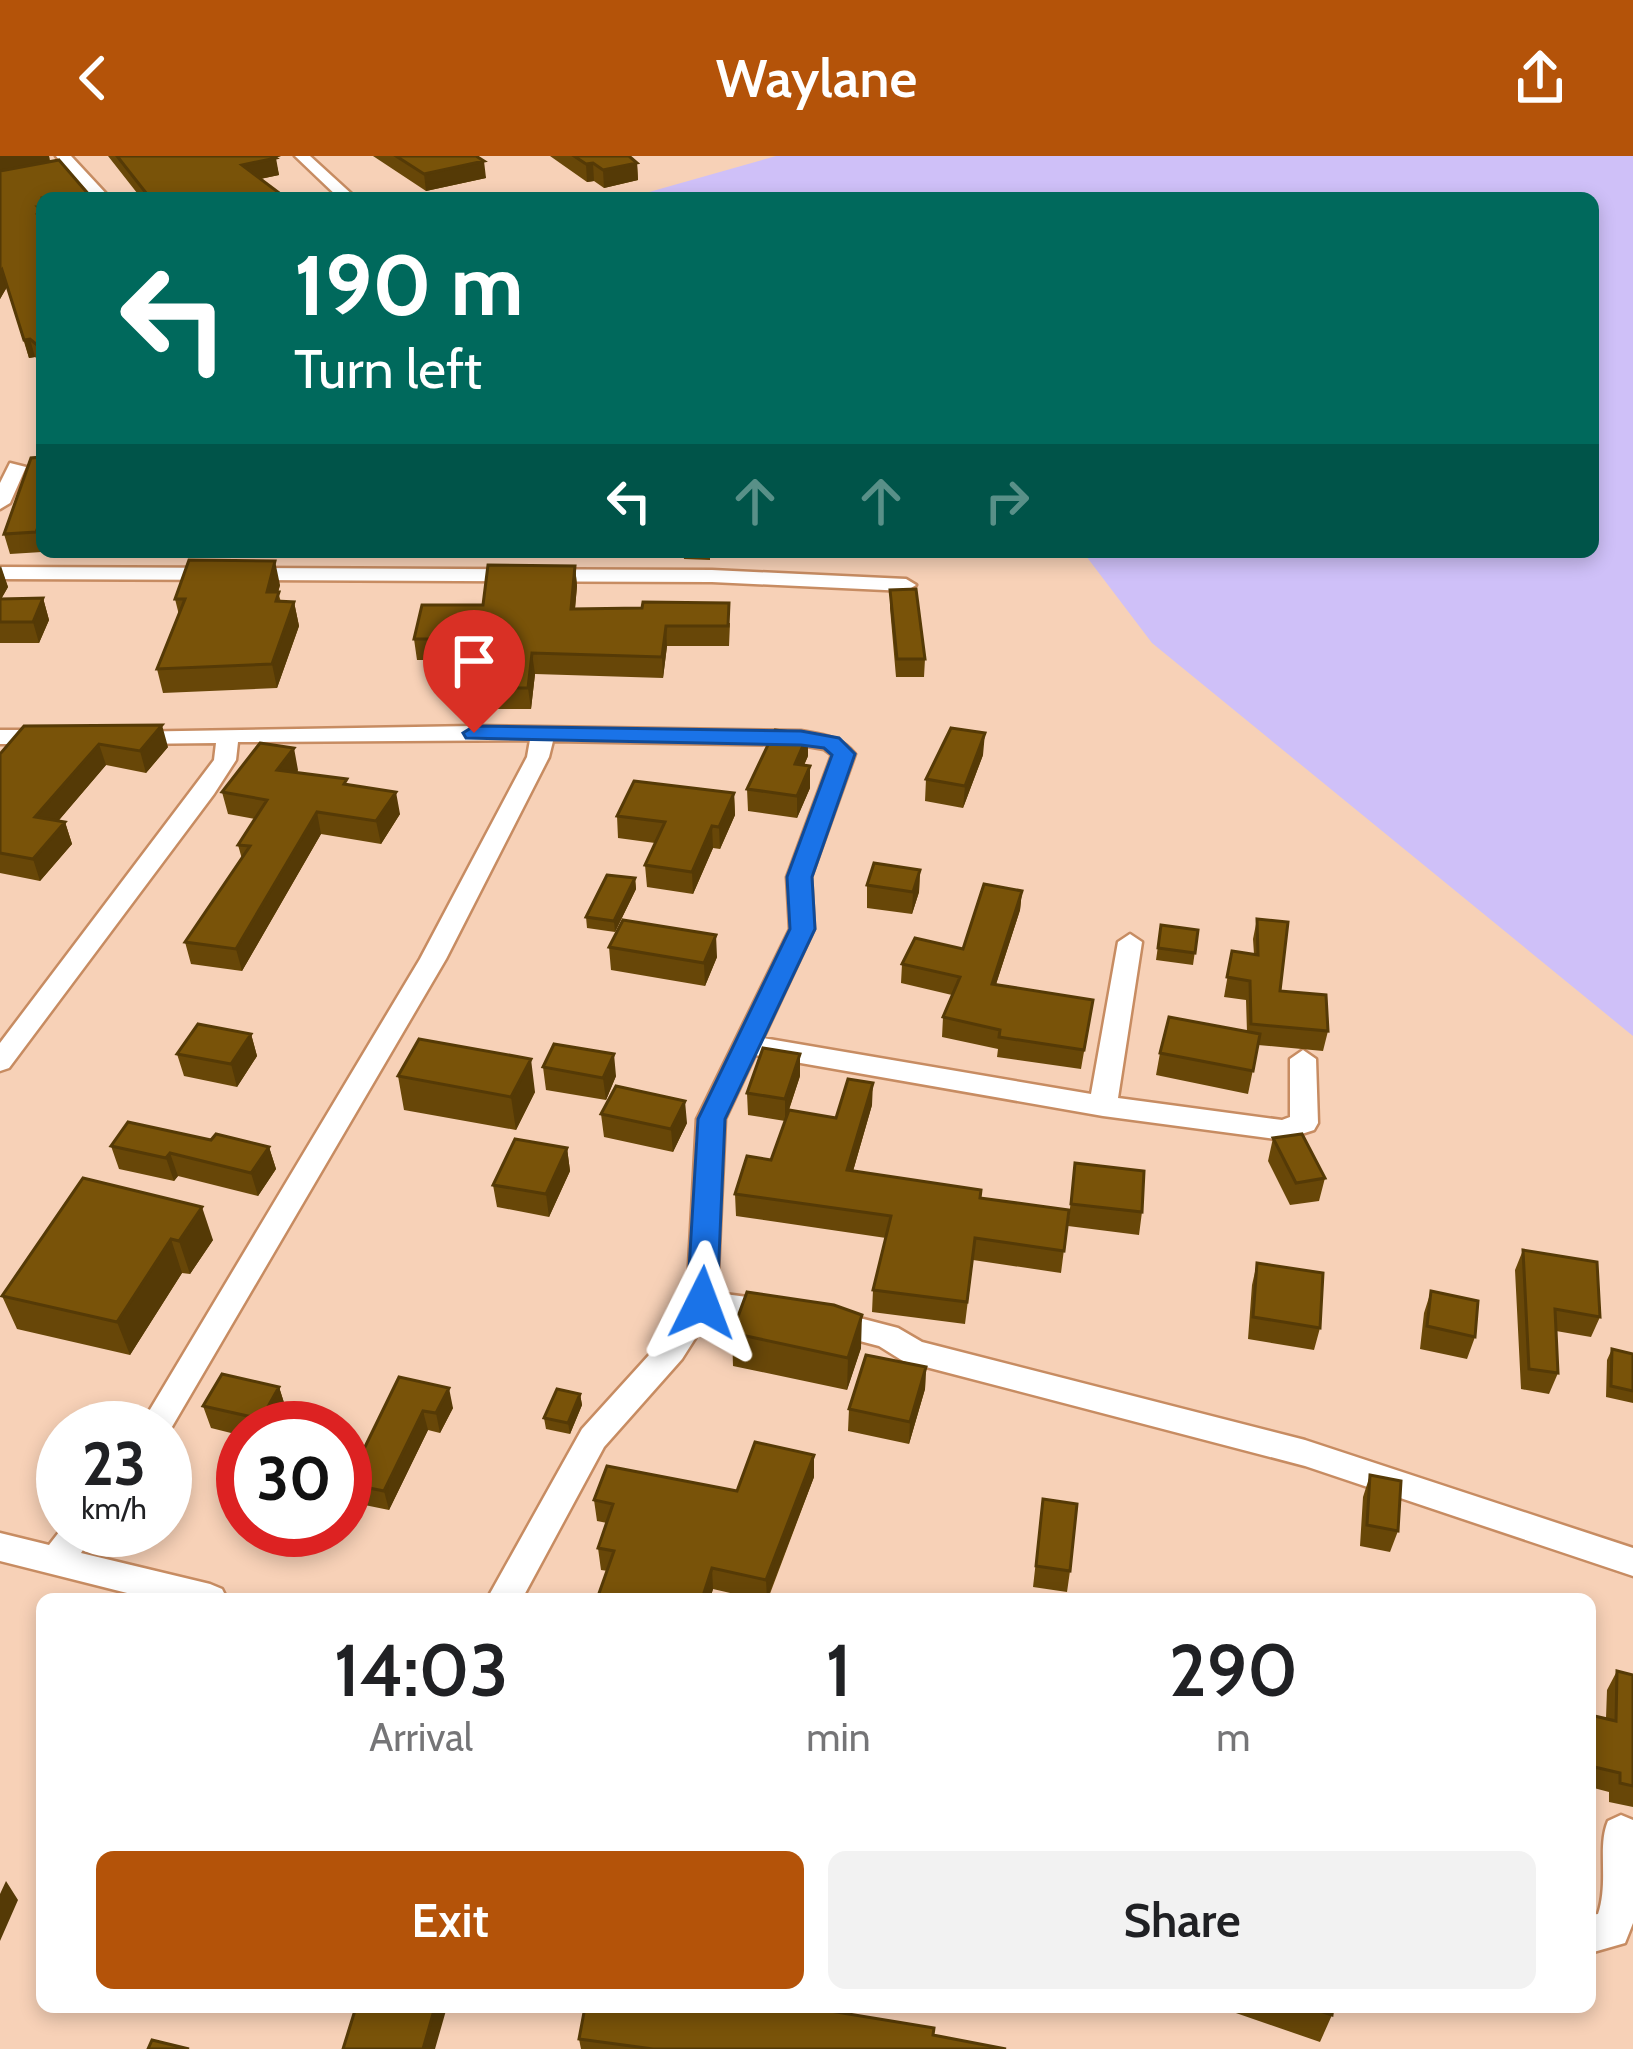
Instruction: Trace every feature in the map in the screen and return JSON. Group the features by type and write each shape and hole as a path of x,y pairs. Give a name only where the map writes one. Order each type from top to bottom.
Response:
{"street":[{"path":"305,159 337,156"},
{"path":"305,159 341,192"},
{"path":"0,180 67,161 96,192"},
{"path":"0,503 17,467"},
{"path":"516,574 518,558"},
{"path":"0,573 712,576 906,585"},
{"path":"171,1401 433,959 538,758 543,734"},
{"path":"0,737 543,734 801,738 831,743 844,754 800,877 802,929 711,1119 702,1303 671,1351 592,1438 507,1593"},
{"path":"0,1062 206,789 225,760 228,736"},
{"path":"1103,1106 1130,942"},
{"path":"749,1045 1103,1106 1282,1130 1304,1123 1304,1059"},
{"path":"702,1303 788,1312 887,1336 914,1352 1305,1453 1633,1562"},
{"path":"0,1547 187,1593"},
{"path":"1596,1933 1612,1930 1625,1888 1621,1832"}],"shaded area":[{"path":"776,156 1633,156 1633,1036 1152,643 1088,558 1599,558 1599,192 649,192"}],"building":[{"path":"117,156 276,158 242,165 278,192 145,192"},
{"path":"396,156 476,156 484,161 424,174"},
{"path":"574,156 629,156 637,163 603,170"},
{"path":"59,160 87,192 36,192 36,344 24,340 2,270 0,273 0,171"},
{"path":"31,458 36,458 36,532 4,534"},
{"path":"189,560 275,561 267,592 279,592 276,601 294,602 272,664 157,669 185,599 175,599"},
{"path":"488,565 575,566 571,609 642,608 643,602 729,603 728,626 666,626 662,657 532,653 528,688 483,688 488,639 414,639 422,605 483,605"},
{"path":"916,589 925,659 897,659 890,590"},
{"path":"43,598 33,622 0,622 0,599"},
{"path":"162,725 140,751 99,744 35,817 65,822 33,859 0,853 0,754 24,726"},
{"path":"951,728 985,733 965,786 926,779"},
{"path":"775,730 808,734 795,764 810,766 797,796 747,789"},
{"path":"260,743 294,748 277,770 347,779 344,784 396,792 376,821 317,812 236,949 185,942 250,846 238,845 267,800 222,792"},
{"path":"634,781 734,793 719,827 712,826 692,872 645,865 665,822 617,816"},
{"path":"874,863 920,870 913,892 867,885"},
{"path":"607,875 635,878 614,921 586,917"},
{"path":"984,884 1022,891 992,984 1093,1000 1084,1050 999,1037 1000,1030 943,1017 960,977 902,964 915,938 963,949"},
{"path":"1257,919 1288,922 1280,991 1326,995 1328,1031 1251,1024 1250,981 1227,977 1232,951 1258,955"},
{"path":"623,920 716,935 704,963 609,947"},
{"path":"1161,925 1198,930 1195,953 1158,948"},
{"path":"1169,1017 1260,1034 1253,1071 1160,1053"},
{"path":"198,1024 251,1034 231,1064 177,1054"},
{"path":"419,1039 531,1059 511,1097 398,1076"},
{"path":"554,1044 614,1054 603,1078 543,1067"},
{"path":"763,1048 800,1054 785,1099 747,1093"},
{"path":"848,1079 873,1083 847,1170 981,1190 980,1198 1069,1210 1064,1251 975,1238 967,1302 873,1290 891,1216 735,1194 747,1156 771,1160 789,1110 836,1118"},
{"path":"616,1086 685,1101 671,1129 601,1114"},
{"path":"128,1122 269,1147 251,1173 170,1153 166,1158 111,1146"},
{"path":"1302,1134 1325,1178 1296,1183 1273,1138"},
{"path":"515,1139 567,1148 546,1194 493,1185"},
{"path":"1075,1163 1144,1171 1142,1212 1071,1204"},
{"path":"83,1178 202,1207 179,1241 171,1239 117,1322 2,1296"},
{"path":"1523,1250 1597,1262 1600,1317 1555,1309 1558,1373 1529,1369"},
{"path":"1257,1263 1323,1273 1320,1328 1253,1317"},
{"path":"1431,1291 1478,1301 1475,1337 1427,1326"},
{"path":"747,1292 834,1305 862,1315 848,1358 732,1333"},
{"path":"1612,1349 1633,1354 1633,1391 1611,1386"},
{"path":"866,1355 926,1367 910,1422 849,1409"},
{"path":"222,1374 279,1387 271,1401 216,1401 216,1409 203,1406"},
{"path":"399,1377 449,1388 436,1413 423,1411 384,1491 372,1489 372,1432"},
{"path":"557,1389 580,1394 568,1423 544,1418"},
{"path":"755,1442 814,1455 766,1580 712,1568 704,1593 599,1593 614,1551 598,1548 613,1504 594,1500 607,1466 737,1491"},
{"path":"1370,1475 1401,1481 1398,1531 1367,1525"},
{"path":"1043,1499 1077,1504 1070,1571 1036,1566"},
{"path":"1617,1671 1633,1675 1633,1786 1620,1783 1620,1773 1596,1767 1596,1716 1616,1721"},
{"path":"354,2013 433,2013 423,2049 343,2049"},
{"path":"584,2013 843,2013 934,2028 933,2035 1006,2049 653,2049 579,2039"},
{"path":"152,2040 189,2049 148,2049"}],"route":[{"path":"474,733 801,738 831,743 844,754 800,877 802,929 711,1119 702,1303"}]}
